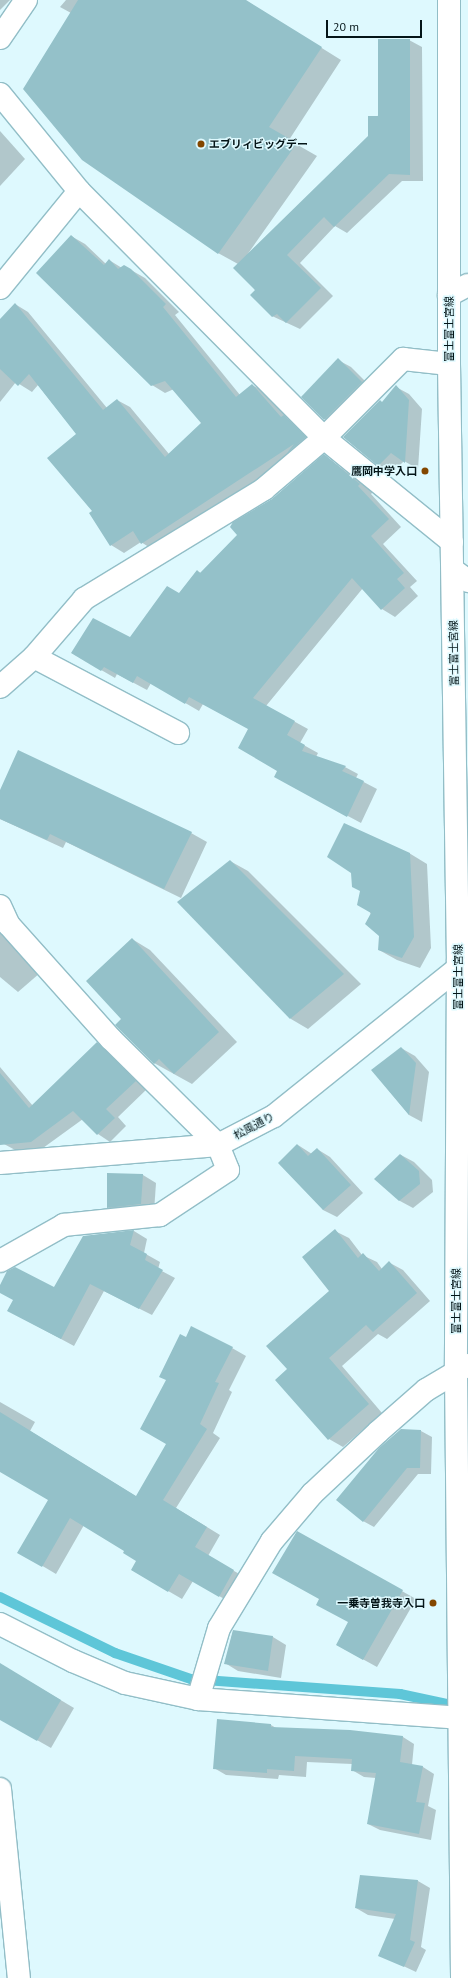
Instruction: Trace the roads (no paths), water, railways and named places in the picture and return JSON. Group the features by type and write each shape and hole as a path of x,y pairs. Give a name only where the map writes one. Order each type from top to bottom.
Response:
{"street":[{"path":"0,38 26,0"},
{"name":"富士富士宮線","path":"449,0 459,290 449,364 452,542 460,576 462,961 461,1718 464,1766 462,1978"},
{"path":"0,94 79,191 324,438 452,542"},
{"path":"0,288 79,191"},
{"path":"0,687 34,657 84,599 264,489 324,438 403,359 449,364"},
{"path":"34,657 178,733"},
{"path":"0,906 9,925 111,1039 218,1144 228,1170 160,1215 64,1225 0,1261"},
{"name":"松風通り","path":"0,1163 218,1144 274,1116 462,961"},
{"path":"199,1692 219,1628 272,1541 312,1494 426,1390 462,1369"},
{"path":"0,1624 74,1661 125,1683 199,1692 461,1718"},
{"path":"0,1789 19,1978"}],"waterway":[{"path":"0,1597 115,1653 191,1679 400,1694 461,1707"}],"place":[{"name":"エブリィビッグデー","path":"201,144"},
{"name":"鷹岡中学入口","path":"425,471"},
{"name":"一乗寺曽我寺入口","path":"433,1603"}]}
